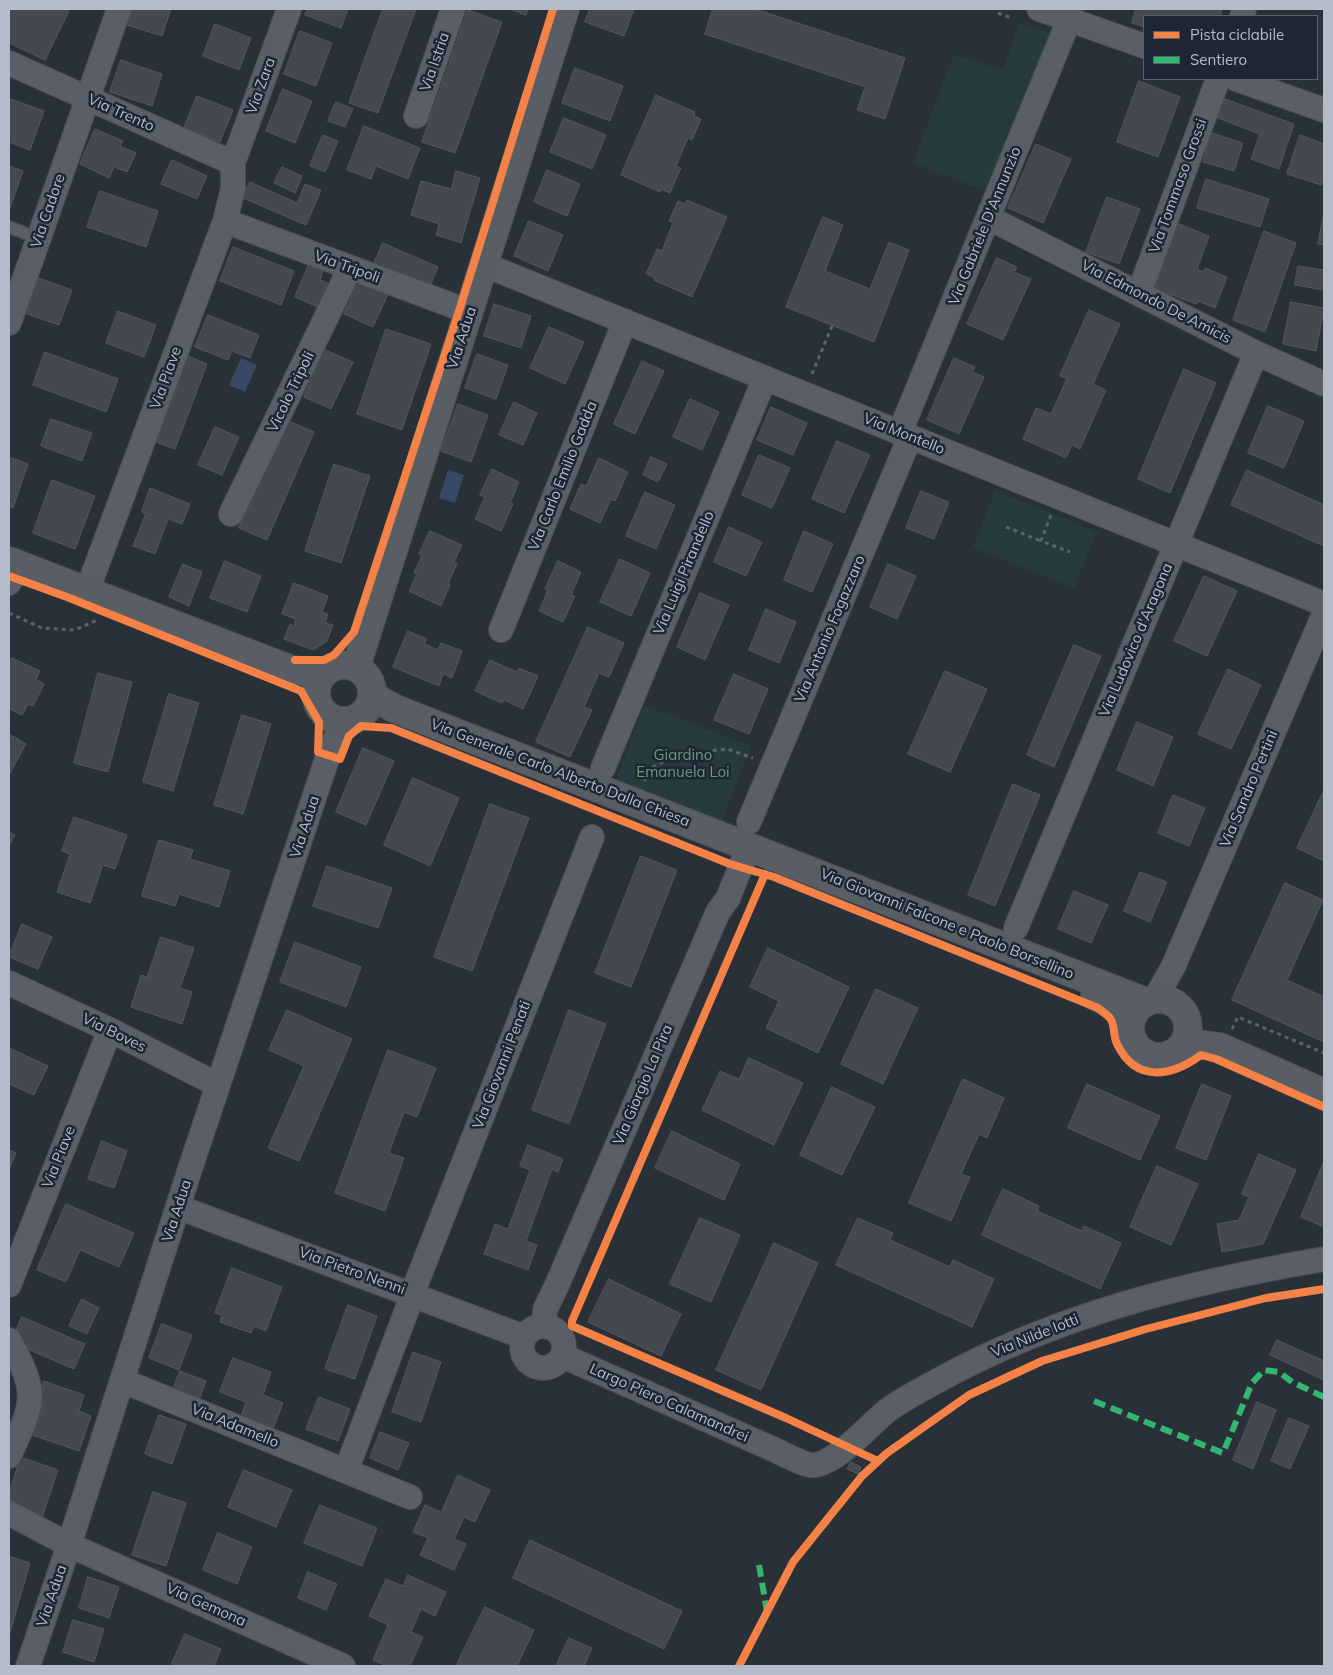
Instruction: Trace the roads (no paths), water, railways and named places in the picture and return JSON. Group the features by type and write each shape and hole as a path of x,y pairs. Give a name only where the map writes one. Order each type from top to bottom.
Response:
{"street":[{"name":"Via Cadore","path":"9,323 119,9"},
{"name":"Via Zara","path":"233,163 289,9"},
{"name":"Via Istria","path":"416,116 453,9"},
{"name":"Via Adua","path":"28,1666 328,756 341,701 370,680 356,667 566,9"},
{"path":"1039,9 1143,46"},
{"name":"Via Gabriele D'Annunzio","path":"905,435 989,218 1069,20"},
{"name":"Via Trento","path":"9,63 233,163"},
{"name":"Via Tommaso Grossi","path":"1138,293 1218,80"},
{"path":"1239,80 1324,110"},
{"name":"Via Piave","path":"87,591 225,221 233,189 233,163"},
{"name":"Via Edmondo De Amicis","path":"989,218 1256,352 1324,384"},
{"name":"Via Tripoli","path":"225,221 470,312"},
{"name":"Via Montello","path":"485,265 1324,604"},
{"name":"Vicolo Tripoli","path":"231,514 350,268"},
{"name":"Via Carlo Emilio Gadda","path":"501,630 625,321"},
{"name":"Via Ludovico d'Aragona","path":"1016,928 1256,352"},
{"name":"Via Luigi Pirandello","path":"603,768 765,378"},
{"name":"Via Antonio Fogazzaro","path":"747,842 905,435"},
{"name":"Via Generale Carlo Alberto Dalla Chiesa","path":"10,571 87,591 292,670 341,701"},
{"name":"Via Generale Carlo Alberto Dalla Chiesa","path":"10,571 289,677 386,719 747,842"},
{"name":"Via Sandro Pertini","path":"1158,1008 1172,987 1174,965 1324,614"},
{"name":"Via Giovanni Penati","path":"410,1300 592,837"},
{"name":"Via Giovanni Falcone e Paolo Borsellino","path":"747,842 1101,998 1118,1008 1158,1008 1324,1082"},
{"name":"Via Giorgio La Pira","path":"534,1331 557,1285 718,912 728,898 747,842"},
{"name":"Via Boves","path":"9,983 110,1030 218,1086"},
{"path":"1158,1008 1188,1031 1181,1047 1174,1054 1160,1058 1148,1055 1137,1048 1132,1041 1129,1031 1158,1008"},
{"name":"Via Piave","path":"11,1271 110,1030"},
{"path":"1181,1047 1197,1044 1220,1048 1324,1093"},
{"name":"Via Pietro Nenni","path":"178,1207 410,1300 534,1331"},
{"name":"Via Nilde Iotti","path":"775,1450 810,1465 820,1464 842,1452 890,1409 901,1402 990,1354 1032,1336 1080,1317 1126,1303 1211,1282 1324,1259"},
{"path":"346,1472 410,1300"},
{"path":"552,1328 559,1333 565,1348 563,1356 557,1364 549,1368 540,1368 528,1362 522,1350 534,1331 552,1328"},
{"path":"9,1340 26,1375 30,1396 25,1420 9,1456"},
{"name":"Largo Piero Calamandrei","path":"563,1356 775,1450"},
{"name":"Via Adamello","path":"123,1381 410,1497"},
{"path":"9,1513 69,1544"},
{"name":"Via Gemona","path":"69,1544 343,1666"}],"lane":[{"path":"9,227 38,238"}],"water":[{"path":"241,358 257,365 245,392 229,385"},
{"path":"448,470 464,475 455,503 439,498"}],"park label":[{"name":"Giardino Emanuela Loi","path":"683,764"}]}
